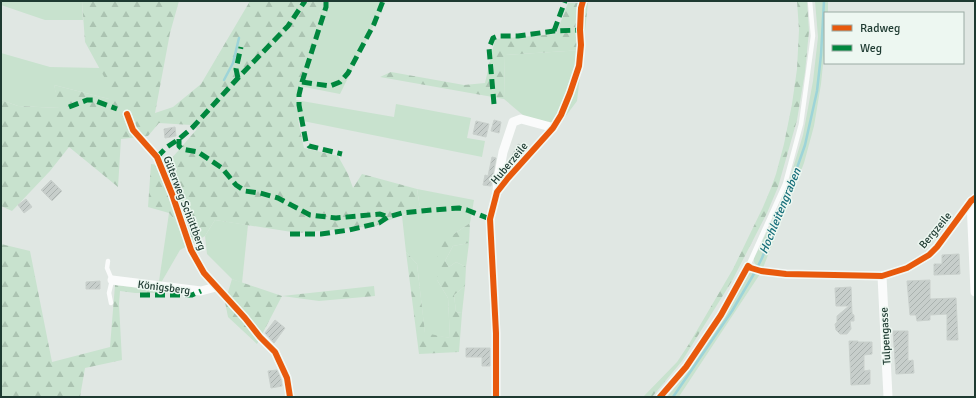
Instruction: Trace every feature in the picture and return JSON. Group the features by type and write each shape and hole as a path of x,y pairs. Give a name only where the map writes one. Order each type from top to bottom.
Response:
{"street":[{"name":"Huberzeile","path":"496,397 496,333 490,219 497,192 553,128 561,115 579,66 582,45 580,30 581,8 583,1"},
{"name":"Güterweg Schüttberg","path":"127,114 134,130 157,157 172,194 191,250 204,273 275,352 287,378 290,397"},
{"path":"497,192 502,152 513,122 520,119 553,128"},
{"path":"973,200 975,292"},
{"name":"Bergzeile","path":"749,267 761,271 793,274 882,276 907,268 929,255 937,247 973,200"},
{"path":"660,397 686,367 721,315 749,267"},
{"name":"Tulpengasse","path":"882,276 888,397"},
{"name":"Königsberg","path":"112,280 201,291 216,287"}],"lane":[{"path":"749,267 785,184 801,124 813,36 810,1"},
{"path":"108,261 107,268 112,280 109,293 111,303"}],"green space":[{"path":"1,1 82,1 83,20 45,20 1,5"},
{"path":"82,1 179,1 170,33 155,113 173,107 201,84 250,1 323,1 296,100 298,120 304,148 338,156 348,174 353,188 362,174 417,189 420,208 375,226 298,233 215,220 205,236 193,243 169,213 148,207 151,164 165,166 197,129 191,125 159,123 148,136 121,139 118,187 69,147 50,171 12,211 1,206 1,100 18,106 59,108 54,85 109,99 108,84 85,42"},
{"path":"323,1 386,1 340,94 299,86"},
{"path":"797,1 807,1 809,31 805,72 797,120 778,187 767,213 732,281 682,361 652,397 643,397 677,362 689,344 733,269 771,188 784,144 797,69 799,30"},
{"path":"815,1 828,1 828,12 824,12 824,55 814,126 804,163 763,268 756,265 754,258 779,208 787,188 803,135 813,81 818,37"},
{"path":"568,3 588,3 583,50 505,55 504,99 380,77 391,72 464,85 485,83 495,39 556,34"},
{"path":"583,50 577,101 559,125 524,116 504,99 505,55"},
{"path":"1,53 50,67 100,68 109,84 109,99 54,85 60,108 18,106 1,100"},
{"path":"296,100 394,117 396,104 471,118 467,138 485,141 482,157 298,120"},
{"path":"417,189 474,200 470,223 454,234 437,280 448,298 450,338 425,334 417,264 406,252 402,216 420,208"},
{"path":"169,213 193,243 180,250 158,288"},
{"path":"215,220 248,225 242,283 232,279 207,254 205,236"},
{"path":"470,223 469,243 453,246 445,261 449,267 456,262 466,267 465,286 454,295 456,312 462,313 459,352 419,354 406,252 417,264 425,333 450,338 448,298 437,280 437,252 443,229 454,234"},
{"path":"469,243 466,267 456,262 449,267 445,261 453,246"},
{"path":"1,244 30,251 52,362 110,347 115,285 180,293 135,293 120,291 119,304 122,360 85,368 80,397 1,397"},
{"path":"750,272 760,274 679,397 667,397 682,379"},
{"path":"232,279 282,296 257,344 228,317 225,302"},
{"path":"374,286 375,296 319,301 282,296"},
{"path":"465,286 462,313 456,312 454,295"}],"building":[{"path":"494,120 501,122 499,133 491,131"},
{"path":"476,121 489,124 486,137 473,134"},
{"path":"175,127 176,136 165,138 164,129"},
{"path":"518,144 525,147 512,165 508,163"},
{"path":"492,157 496,158 491,186 483,185 485,175 488,176"},
{"path":"51,180 62,191 52,201 41,190"},
{"path":"26,199 32,207 24,213 18,205"},
{"path":"959,254 960,274 934,275 934,264 942,264 942,255"},
{"path":"930,280 930,299 956,298 958,340 947,340 947,314 930,315 930,320 917,321 916,315 910,315 907,281"},
{"path":"100,281 100,289 86,289 86,282"},
{"path":"851,287 852,314 854,315 854,321 850,321 851,329 847,334 840,334 836,330 835,324 837,322 837,316 849,306 836,306 835,288"},
{"path":"275,320 285,328 274,343 265,333"},
{"path":"893,331 908,331 908,361 913,360 914,373 896,374"},
{"path":"849,341 872,342 872,354 864,355 864,371 870,370 870,384 851,385"},
{"path":"466,348 490,348 490,366 482,366 482,357 466,357"},
{"path":"277,370 282,386 271,388 268,371"}],"waterway":[{"name":"Hochleitengraben","path":"757,268 789,191 805,145 817,91 824,1"},
{"path":"224,80 233,63 239,38"},
{"name":"Hochleitengraben","path":"673,397 732,311 755,272"}],"marked path":[{"path":"157,157 167,147 193,127 288,26 305,1"},
{"path":"326,1 326,7 302,82 299,95 299,105 306,142 309,146 342,154"},
{"path":"302,82 330,86 340,82 348,73 374,24 383,1"},
{"path":"554,31 565,1"},
{"path":"494,104 489,48 493,38 498,36 518,36 554,31 580,30"},
{"path":"238,78 236,69 241,47"},
{"path":"69,107 87,100 93,100 117,109"},
{"path":"179,139 179,146 182,149 198,152 222,168 236,185 245,191 278,198 310,215 336,218 380,214 388,217"},
{"path":"290,234 321,234 349,230 379,223 388,217 402,213 432,210 459,208 490,219"},
{"path":"140,295 192,295 201,291"}],"cycle path":[{"path":"496,397 496,333 490,219 497,192 553,128 561,115 579,66 581,45 581,8 583,1"},
{"path":"127,114 133,130 157,157 172,194 191,250 204,273 275,352 287,378 290,397"},
{"path":"660,397 686,367 721,315 748,266 761,271 786,274 882,276 907,268 929,255 937,247 971,201 975,198"}]}
